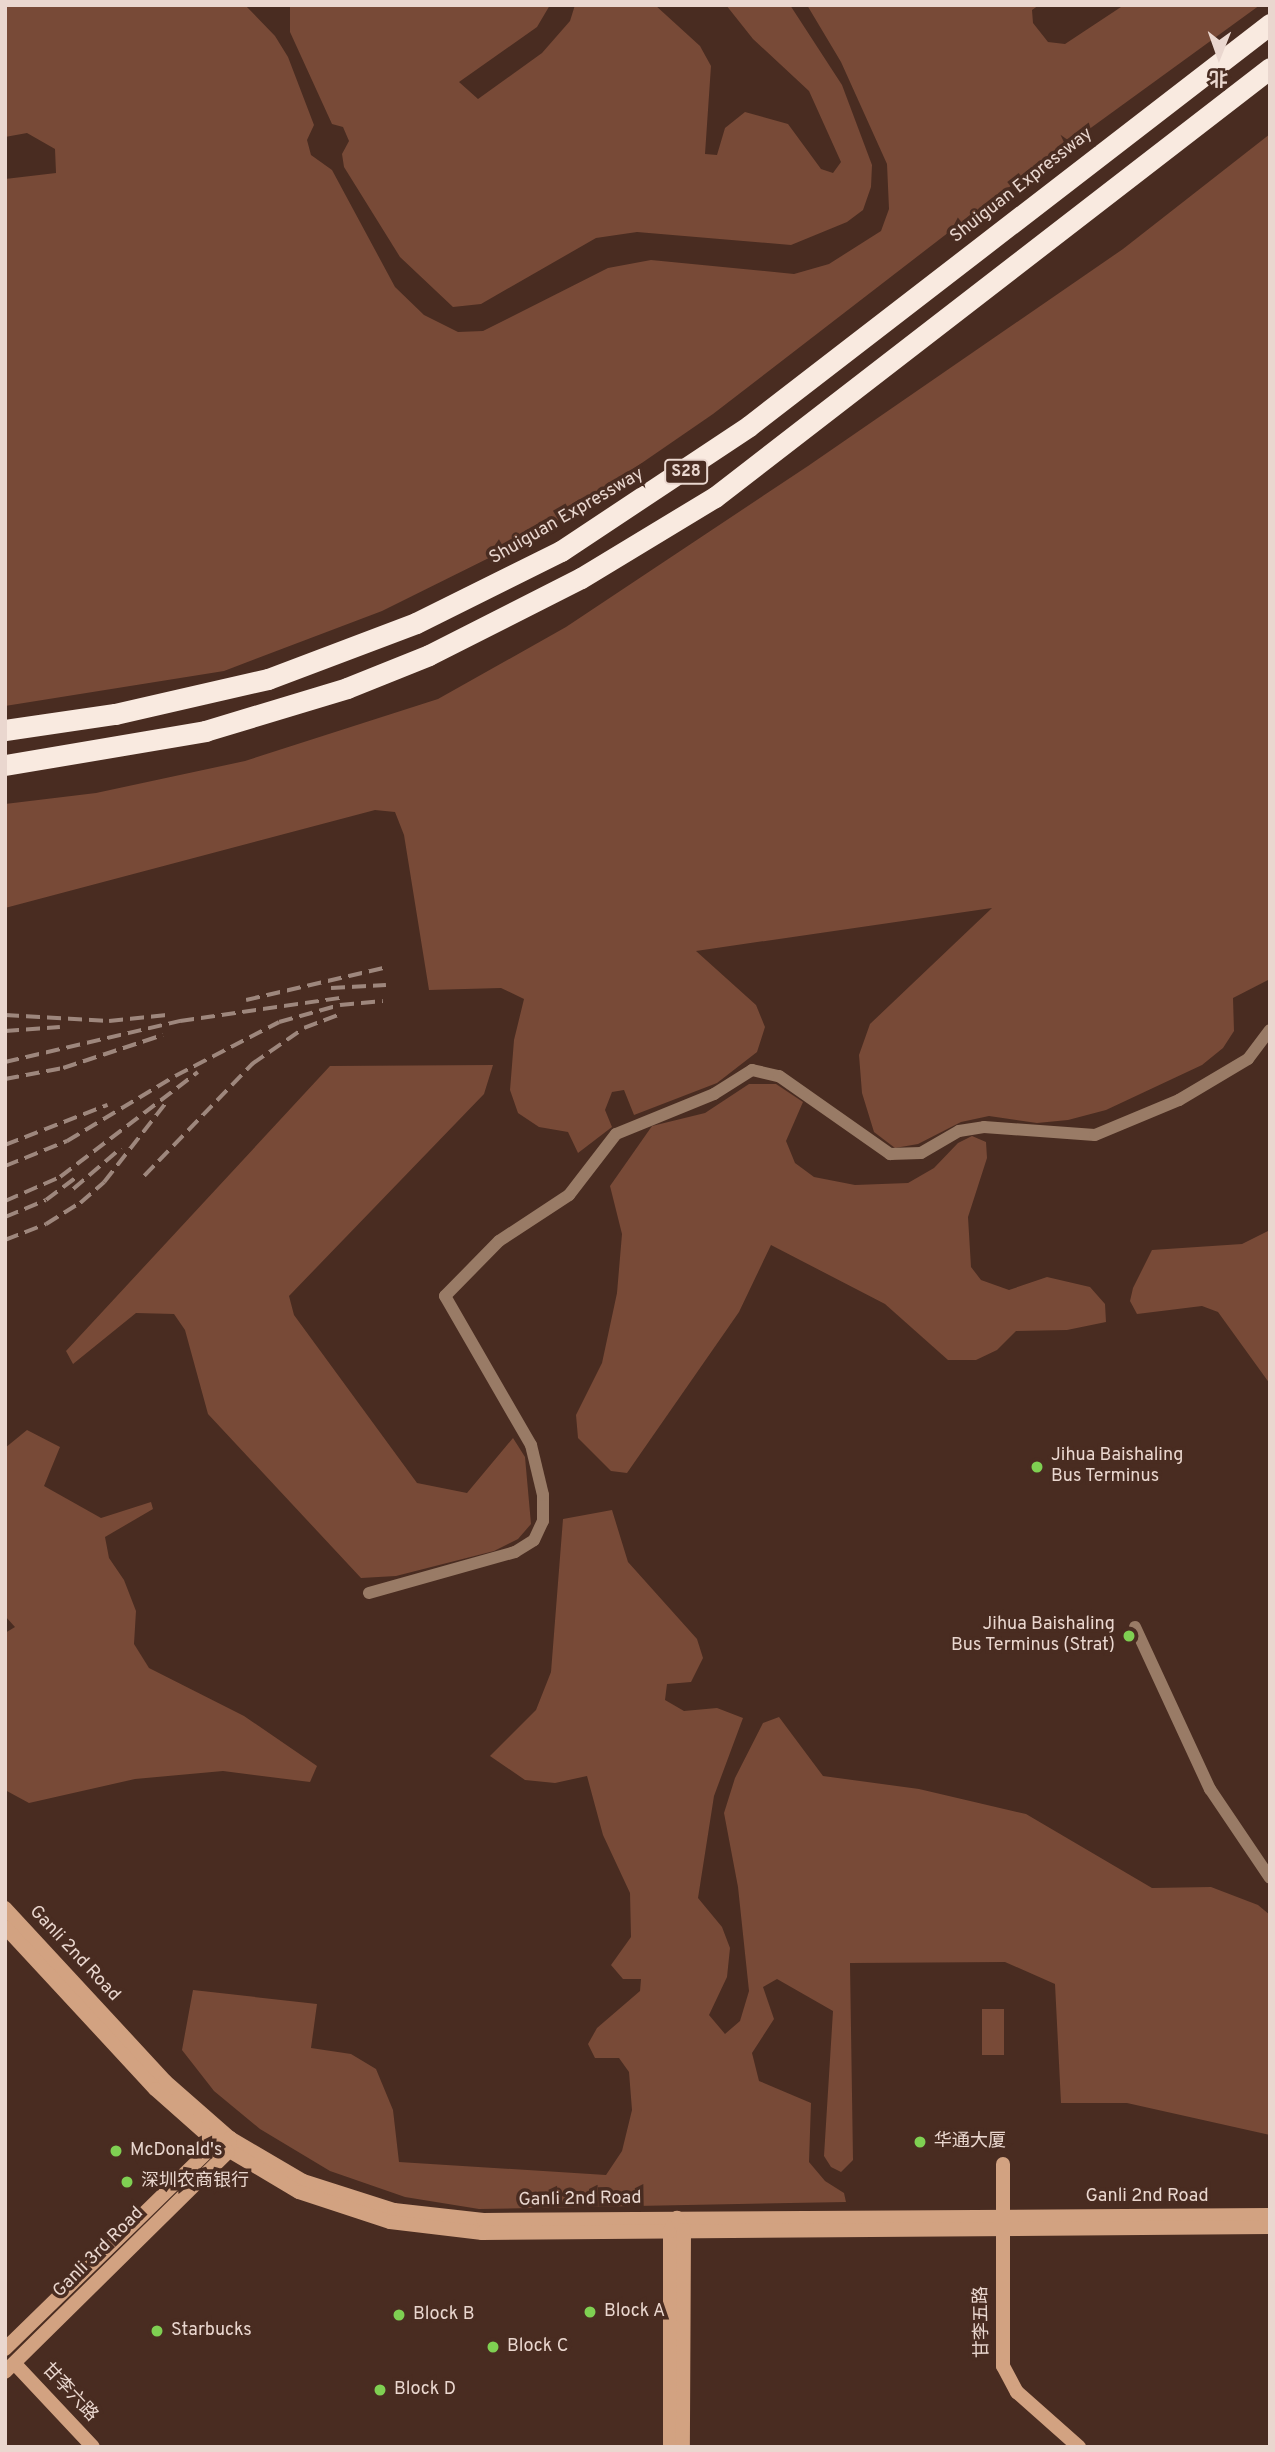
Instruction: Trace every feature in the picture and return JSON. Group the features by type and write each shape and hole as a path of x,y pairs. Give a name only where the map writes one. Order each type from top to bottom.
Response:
{"highway":[{"name":"Shuiguan Expressway","path":"5,730 115,714 268,679 416,623 561,551 749,426 1270,24"},
{"name":"S28","path":"5,765 205,732 347,688 440,649 581,578 715,497 1270,68"}],"main road":[{"name":"Ganli 2nd Road","path":"5,1908 165,2081 229,2145 299,2192 390,2222 482,2233 677,2226 1002,2223 1270,2215"},
{"name":"Ganli 2nd Road","path":"5,1927 155,2089 216,2143 229,2145"},
{"name":"Ganli 3rd Road","path":"5,2349 216,2143"},
{"name":"Ganli 3rd Road","path":"11,2369 229,2145"},
{"name":"甘李五路","path":"1003,2164 1003,2366 1017,2392 1079,2447"},
{"name":"Ganli 2nd Road","path":"1002,2223 1270,2227"},
{"path":"670,2447 677,2226"},
{"path":"677,2226 683,2447"},
{"name":"甘李六路","path":"11,2369 93,2447"}],"street":[{"path":"369,1593 514,1552 534,1540 543,1521 543,1495 531,1445 445,1296 499,1241 569,1195 616,1134 714,1094 752,1070 779,1076 890,1154 921,1153 959,1130 984,1127 1095,1135 1179,1100 1248,1059 1270,1030"},
{"path":"1135,1627 1210,1789 1270,1878"}],"shaded area":[{"path":"5,5 245,5 275,36 288,57 314,125 307,140 311,155 332,170 395,287 424,315 458,332 483,331 608,268 651,260 794,274 829,264 881,231 889,209 887,164 841,62 807,5 1039,5 1032,10 1033,23 1048,42 1065,44 1124,5 1260,5 975,212 713,414 543,531 382,611 224,671 5,706 5,179 56,173 55,149 27,133 5,137"},
{"path":"290,5 550,5 537,27 459,82 478,99 542,53 570,21 575,5 655,5 700,46 711,66 705,154 717,155 725,128 745,112 788,124 821,169 833,173 841,162 809,91 753,39 726,5 790,5 842,85 872,165 871,187 863,210 847,222 791,245 637,232 596,238 481,304 453,307 400,257 344,167 342,154 349,141 343,127 332,124 290,32"},
{"path":"1270,134 1270,979 1233,998 1234,1031 1223,1048 1202,1065 1106,1110 1068,1120 1037,1123 989,1116 961,1122 918,1144 895,1148 874,1132 862,1093 859,1055 870,1024 992,908 696,951 756,1005 765,1027 757,1052 717,1083 634,1115 624,1090 612,1092 605,1110 612,1127 578,1153 568,1132 539,1127 518,1113 510,1090 514,1040 524,999 501,988 429,990 404,835 395,812 375,810 5,908 5,804 96,793 245,761 438,699 566,627 808,466 1123,249"},
{"path":"493,1065 484,1094 289,1296 294,1315 417,1483 467,1493 513,1438 525,1457 531,1524 518,1539 494,1551 396,1576 361,1578 208,1414 185,1330 174,1314 136,1313 73,1364 66,1351 330,1066"},
{"path":"749,1084 776,1084 803,1102 786,1141 795,1163 814,1177 855,1185 908,1183 934,1168 958,1143 972,1136 986,1142 987,1158 968,1217 971,1267 981,1280 1009,1290 1047,1277 1090,1287 1105,1304 1106,1322 1067,1330 1016,1331 997,1350 976,1360 948,1360 885,1304 771,1245 739,1312 627,1473 611,1471 578,1438 576,1415 602,1363 617,1293 622,1234 610,1186 652,1126 705,1113"},
{"path":"1270,1230 1270,1384 1218,1312 1202,1306 1137,1314 1130,1301 1133,1288 1152,1250 1242,1244"},
{"path":"27,1430 60,1447 44,1486 101,1518 151,1502 153,1509 105,1537 109,1558 124,1580 136,1611 134,1644 149,1668 244,1716 317,1766 310,1782 223,1771 135,1779 29,1803 5,1790 5,1633 15,1627 5,1616 5,1448"},
{"path":"612,1510 628,1562 697,1639 703,1658 691,1682 667,1684 665,1700 684,1711 717,1708 743,1718 714,1796 698,1898 722,1927 730,1948 727,1977 709,2015 725,2034 740,2021 749,1991 738,1887 724,1813 735,1778 763,1723 779,1717 823,1776 919,1789 1026,1814 1152,1888 1211,1887 1258,1905 1270,1915 1270,2135 1127,2103 1061,2103 1055,1984 1005,1962 850,1963 853,2160 841,2172 831,2167 824,2156 833,2011 777,1979 763,1987 774,2019 752,2053 759,2081 811,2103 809,2162 825,2181 844,2193 846,2202 479,2209 405,2197 330,2171 260,2129 214,2091 182,2050 193,1990 317,2004 311,2048 351,2054 376,2069 393,2110 399,2162 606,2175 622,2151 632,2110 629,2072 619,2058 595,2058 588,2044 597,2028 640,1991 641,1979 623,1979 611,1965 631,1937 630,1893 603,1835 587,1776 555,1783 525,1780 490,1756 536,1710 551,1672 563,1519"},
{"path":"982,2009 1004,2009 1004,2055 982,2055"}],"railway":[{"path":"246,1000 383,968"},
{"path":"331,988 386,985"},
{"path":"5,1062 180,1021 340,998"},
{"path":"5,1166 67,1141 175,1076 279,1022 340,1005 383,1001"},
{"path":"5,1015 109,1021 167,1015"},
{"path":"144,1176 252,1064 304,1028 338,1015"},
{"path":"5,1031 60,1027"},
{"path":"5,1079 63,1068 163,1035"},
{"path":"5,1201 60,1177 198,1072"},
{"path":"5,1240 46,1224 80,1203 104,1182 165,1104"},
{"path":"5,1145 107,1105"},
{"path":"73,1189 121,1148"},
{"path":"5,1217 46,1200 78,1176"}],"place":[{"name":"Jihua Baishaling Bus Terminus","path":"1037,1467"},
{"name":"Jihua Baishaling Bus Terminus (Strat)","path":"1129,1636"},
{"name":"华通大厦","path":"920,2142"},
{"name":"McDonald's","path":"116,2151"},
{"name":"深圳农商银行","path":"127,2182"},
{"name":"Block A","path":"590,2312"},
{"name":"Block B","path":"399,2315"},
{"name":"Starbucks","path":"157,2331"},
{"name":"Block C","path":"493,2347"},
{"name":"Block D","path":"380,2390"}]}
